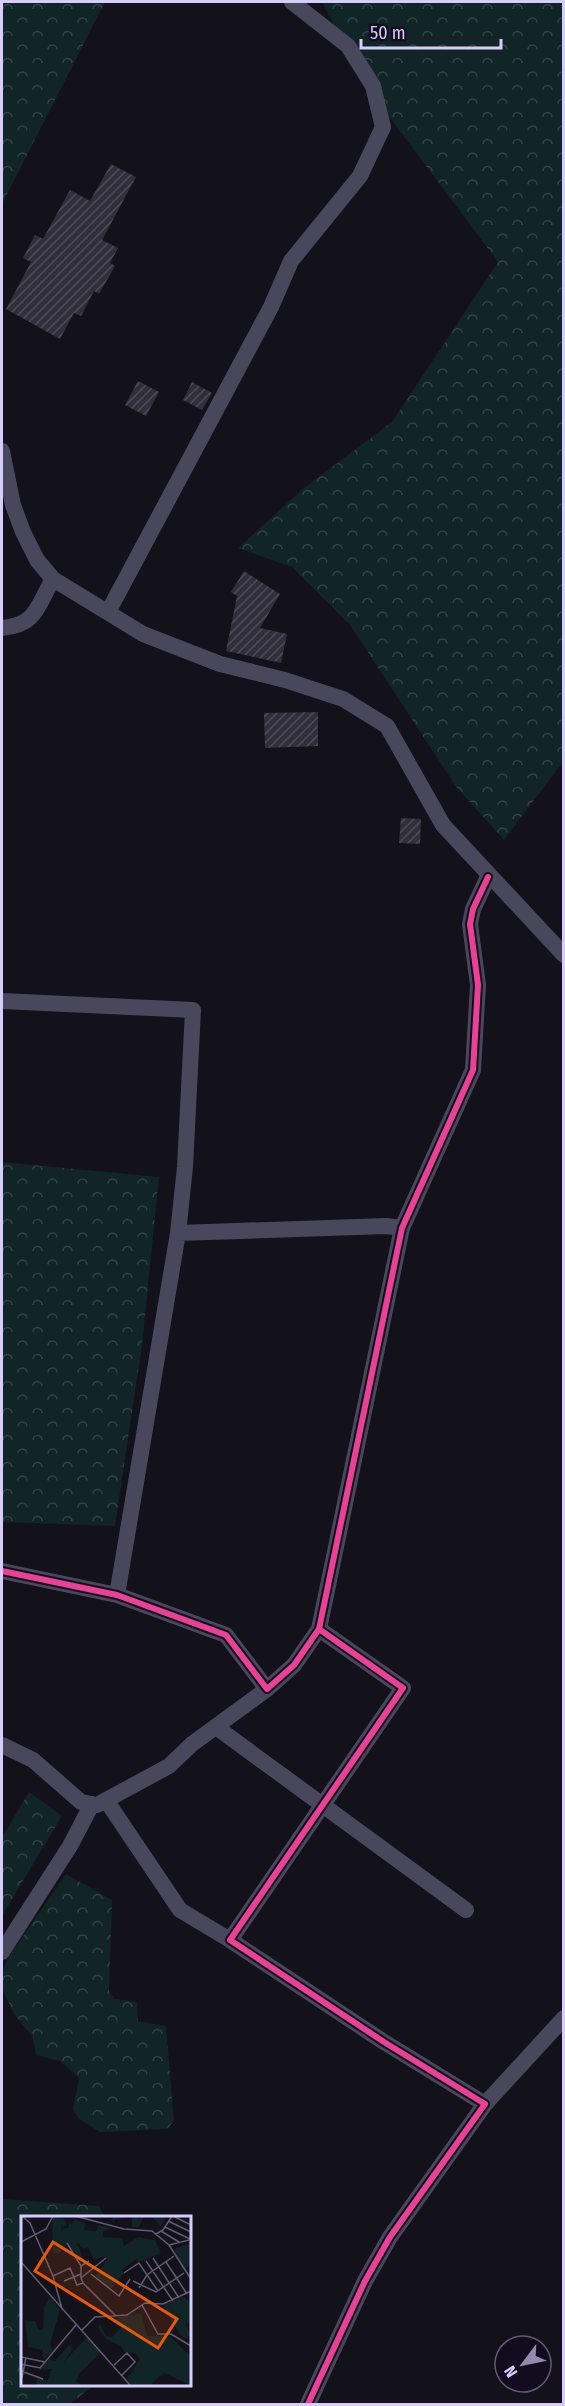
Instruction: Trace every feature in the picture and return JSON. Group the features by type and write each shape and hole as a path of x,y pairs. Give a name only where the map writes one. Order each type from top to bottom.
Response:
{"street":[{"path":"108,612 271,307 291,261 360,176 384,127 373,87 348,46 292,2"},
{"path":"2,451 4,475 23,532 37,560 53,579 143,634 180,650 343,699 387,726 443,825 488,877 564,955"},
{"path":"2,628 26,622 34,614 53,579"},
{"path":"2,1745 33,1760 81,1802 99,1802 169,1766 192,1744 267,1689 294,1665 319,1629 402,1228 473,1070 478,985 470,924 473,909 488,877"},
{"path":"2,1001 193,1010 186,1167 178,1233 117,1594"},
{"path":"178,1233 386,1226 402,1228"},
{"path":"2,1571 117,1594 226,1635 267,1689"},
{"path":"230,1940 403,1688 319,1629"},
{"path":"216,1727 466,1910"},
{"path":"99,1802 180,1910 230,1940 384,2042 485,2104"},
{"path":"2,1952 99,1802"},
{"path":"308,2404 365,2281 390,2236 485,2104 564,2018"}],"green space":[{"path":"2,2 105,2 2,204"},
{"path":"322,2 563,2 563,762 504,840 457,788 350,625 292,567 238,548 304,488 392,422 498,262 369,90"},
{"path":"2,1162 159,1177 142,1345 115,1526 2,1522"},
{"path":"29,1792 62,1816 2,1916 2,1837"},
{"path":"66,1874 112,1900 109,1991 115,1999 137,2002 138,2021 166,2026 174,2121 167,2129 100,2132 79,2119 73,2110 79,2078 60,2061 36,2055 32,2036 14,2014 2,1988 2,1972 8,1958"},
{"path":"2,2199 99,2206 104,2216 21,2216 21,2385 95,2385 70,2404 2,2404"}],"building":[{"path":"111,164 136,177 102,240 118,248 110,263 115,266 99,294 94,291 81,316 74,313 60,339 6,309 31,262 23,258 35,235 43,239 70,190 90,201"},
{"path":"138,381 159,392 146,416 125,405"},
{"path":"192,382 212,393 202,410 183,400"},
{"path":"244,571 280,594 260,628 287,634 281,663 226,651 237,596 231,592"},
{"path":"318,712 318,746 265,748 264,713"},
{"path":"401,818 421,819 420,844 399,843"}],"cycle path":[{"path":"2,1571 117,1595 226,1635 267,1689 294,1665 319,1629 402,1228 473,1070 478,985 470,924 473,909 488,877"},
{"path":"308,2404 365,2281 390,2237 485,2104 384,2042 230,1940 403,1688 319,1629"}]}
